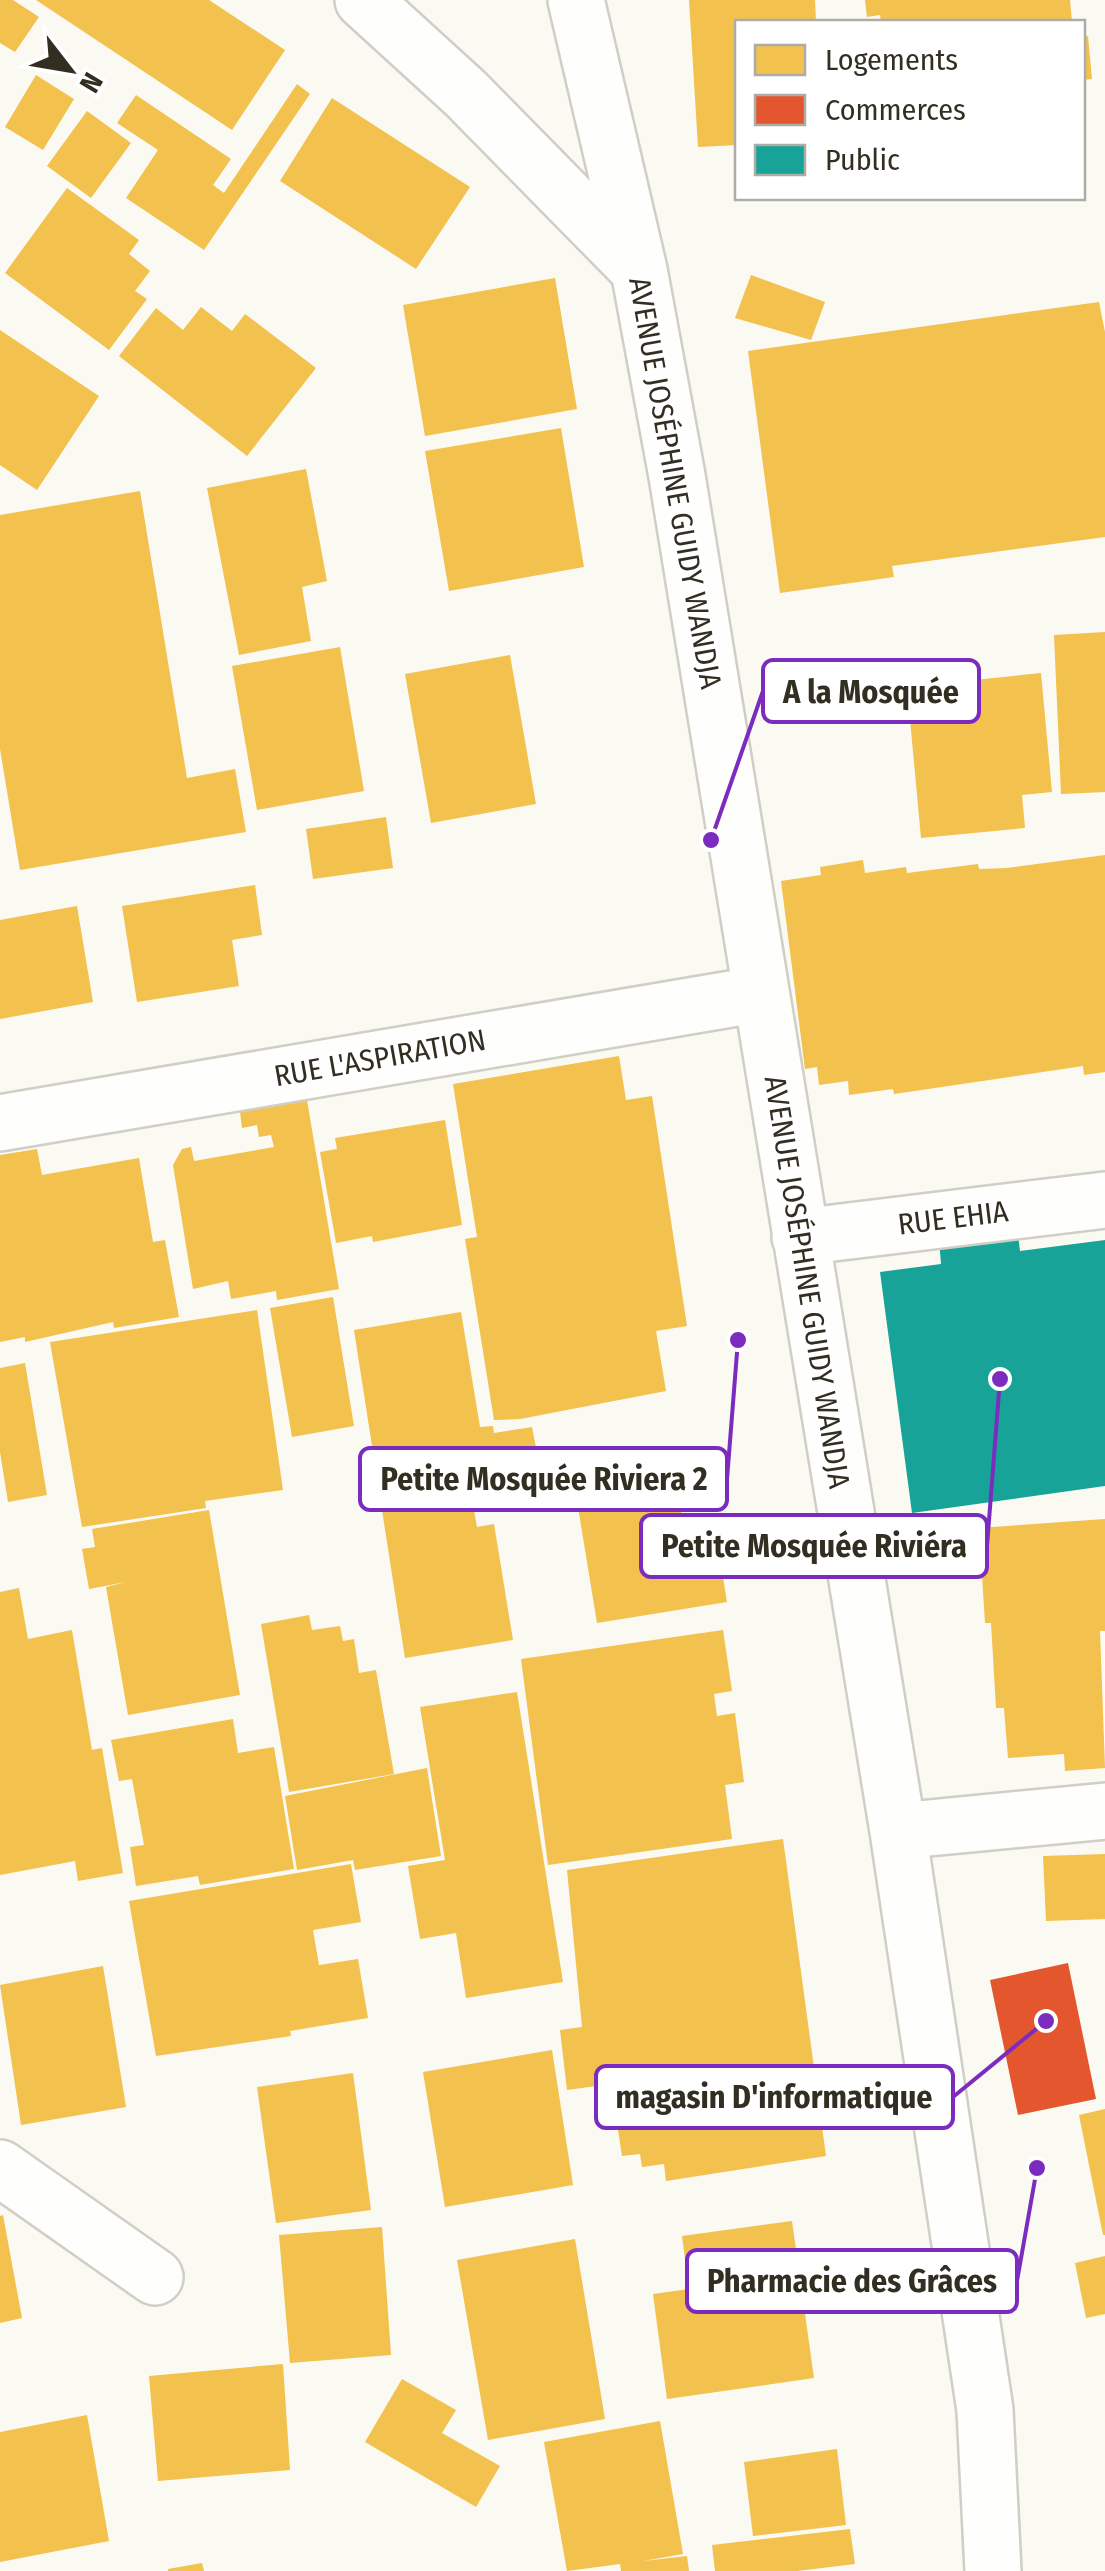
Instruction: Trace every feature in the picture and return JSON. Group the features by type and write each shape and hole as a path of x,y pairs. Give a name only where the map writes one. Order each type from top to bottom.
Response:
{"street":[{"path":"363,0 466,94 639,270"},
{"name":"AVENUE JOSÉPHINE GUIDY WANDJA","path":"576,0 639,270 898,1831 985,2410 992,2571"},
{"name":"RUE L'ASPIRATION","path":"0,1123 760,994"},
{"name":"RUE EHIA","path":"800,1237 1105,1200"},
{"path":"898,1831 1105,1811"},
{"path":"0,2168 155,2276"}],"building: Logements":[{"path":"0,0 13,0 39,17 15,52 0,43"},
{"path":"36,0 209,0 285,50 232,130"},
{"path":"689,0 815,0 816,20 735,20 735,145 698,147"},
{"path":"865,0 1070,0 1072,20 881,20 880,15 867,17"},
{"path":"1088,36 1092,79 1085,80"},
{"path":"36,75 74,99 43,150 5,127"},
{"path":"297,84 310,94 204,250 126,198 158,150 117,123 136,95 231,159 213,185 224,193"},
{"path":"332,98 470,187 416,269 280,181"},
{"path":"87,111 131,143 91,198 47,166"},
{"path":"67,188 139,240 129,254 150,271 135,291 147,299 109,350 5,273"},
{"path":"751,275 825,302 811,340 735,318"},
{"path":"555,278 577,409 425,436 403,305"},
{"path":"1099,302 1105,332 1105,537 892,566 894,577 780,593 748,351"},
{"path":"201,307 232,331 245,314 316,368 247,456 119,356 156,308 183,330"},
{"path":"0,330 99,396 37,490 0,465"},
{"path":"561,428 584,567 449,591 425,451"},
{"path":"306,469 327,581 302,587 311,641 239,655 207,488"},
{"path":"140,491 187,778 235,769 246,832 20,870 0,749 0,515"},
{"path":"1105,632 1105,792 1061,794 1054,635"},
{"path":"340,647 364,791 257,810 232,666"},
{"path":"510,655 536,804 431,823 405,674"},
{"path":"1041,673 1052,792 1022,795 1025,828 921,838 907,687"},
{"path":"386,817 393,868 313,879 306,829"},
{"path":"1105,855 1105,1072 1084,1075 1083,1066 894,1094 893,1089 849,1095 848,1081 819,1085 817,1067 805,1069 781,881 821,875 820,867 863,860 865,873 906,867 907,873 978,864 979,869 1007,868"},
{"path":"255,885 262,935 232,940 239,986 137,1002 122,906"},
{"path":"77,906 93,1002 0,1019 0,920"},
{"path":"619,1056 626,1100 652,1096 687,1326 656,1331 666,1391 520,1419 494,1420 465,1239 477,1237 453,1084"},
{"path":"307,1100 339,1289 277,1300 276,1291 231,1299 228,1281 193,1289 173,1165 182,1149 191,1147 194,1161 274,1147 271,1135 259,1137 257,1125 242,1128 240,1112"},
{"path":"445,1120 462,1225 373,1242 372,1236 336,1243 320,1152 337,1149 335,1138"},
{"path":"37,1149 42,1175 139,1158 153,1242 165,1240 179,1317 114,1328 113,1322 25,1342 25,1337 0,1342 0,1155"},
{"path":"333,1297 354,1426 292,1437 270,1308"},
{"path":"257,1310 283,1490 205,1501 206,1508 82,1527 50,1342"},
{"path":"461,1312 480,1427 493,1426 494,1433 532,1427 538,1458 504,1463 509,1499 473,1505 477,1527 494,1524 513,1640 405,1658 354,1330"},
{"path":"25,1363 47,1495 8,1502 0,1452 0,1368"},
{"path":"677,1484 688,1557 719,1552 727,1602 597,1623 577,1501"},
{"path":"209,1510 240,1695 128,1715 106,1587 126,1582 89,1589 82,1549 95,1547 92,1529"},
{"path":"1105,1519 1105,1631 1100,1631 1105,1768 1065,1771 1064,1754 1008,1758 1004,1708 996,1708 991,1623 985,1623 979,1528"},
{"path":"19,1588 28,1639 72,1630 92,1750 102,1748 123,1873 78,1881 75,1861 0,1875 0,1592"},
{"path":"309,1615 312,1630 340,1626 343,1641 354,1639 359,1673 376,1670 394,1774 289,1792 261,1624"},
{"path":"723,1630 732,1691 714,1694 717,1716 735,1713 744,1782 725,1785 732,1839 548,1865 521,1659"},
{"path":"517,1692 563,1982 466,1998 456,1933 420,1939 408,1866 445,1860 420,1707"},
{"path":"233,1719 238,1753 274,1747 294,1869 200,1885 198,1876 136,1886 130,1847 144,1845 132,1779 119,1781 111,1740"},
{"path":"427,1768 441,1856 355,1870 353,1860 297,1870 285,1796"},
{"path":"783,1839 826,2156 666,2181 664,2164 642,2167 640,2154 622,2156 611,2084 567,2090 560,2030 582,2027 567,1870"},
{"path":"1105,1854 1105,1919 1046,1921 1043,1856"},
{"path":"351,1864 361,1922 313,1930 319,1965 358,1959 368,2018 290,2031 291,2036 156,2056 129,1901"},
{"path":"103,1966 126,2107 21,2125 0,1985"},
{"path":"552,2050 573,2185 445,2207 423,2072"},
{"path":"353,2073 371,2210 276,2223 257,2087"},
{"path":"1105,2109 1105,2235 1103,2235 1079,2115"},
{"path":"3,2215 22,2318 0,2323 0,2216"},
{"path":"792,2221 814,2378 667,2399 653,2294 689,2289 682,2236"},
{"path":"382,2227 391,2355 290,2363 279,2235"},
{"path":"575,2239 605,2419 488,2440 457,2260"},
{"path":"1105,2256 1105,2314 1086,2318 1075,2263"},
{"path":"283,2364 290,2470 158,2481 149,2376"},
{"path":"402,2379 456,2410 442,2433 500,2466 476,2507 365,2442"},
{"path":"87,2415 109,2541 0,2562 0,2432"},
{"path":"660,2421 683,2554 643,2561 687,2556 689,2571 621,2571 620,2564 567,2571 544,2442"},
{"path":"837,2449 846,2525 753,2536 744,2462"},
{"path":"850,2529 855,2564 797,2571 715,2571 712,2545"},
{"path":"202,2563 204,2571 168,2571 168,2569"}],"building: Commerces":[{"path":"1068,1963 1096,2099 1018,2115 990,1980"}],"building: Public":[{"path":"1017,1227 1020,1251 1105,1240 1105,1486 912,1513 880,1272 941,1264 939,1239"}],"place":[{"name":"A la Mosquée","path":"711,840"},
{"name":"Petite Mosquée Riviera 2","path":"738,1340"},
{"name":"Petite Mosquée Riviéra","path":"1000,1379"},
{"name":"magasin D'informatique","path":"1046,2021"},
{"name":"Pharmacie des Grâces","path":"1037,2168"}]}
